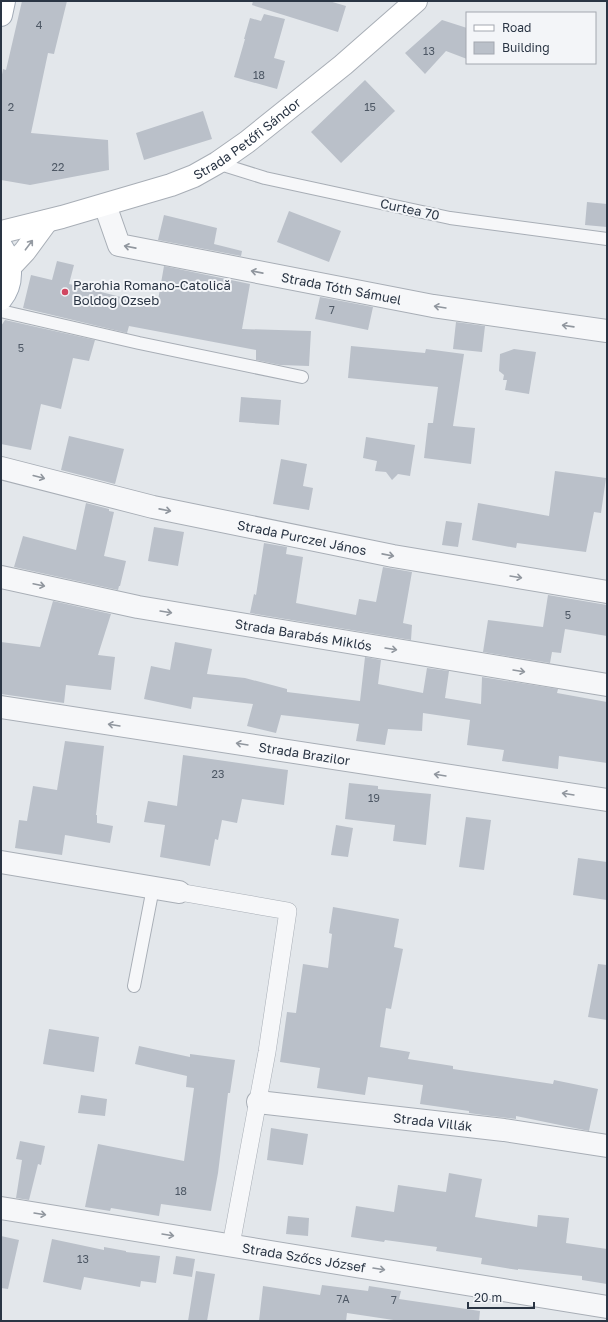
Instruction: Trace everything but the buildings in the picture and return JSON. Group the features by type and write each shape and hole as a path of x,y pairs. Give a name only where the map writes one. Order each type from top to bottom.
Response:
{"main road":[{"path":"1,14 4,1"},
{"name":"Strada Petőfi Sándor","path":"1,232 47,221 171,185 194,176 217,163 247,142 343,65 416,1"},
{"path":"10,267 25,251 47,221"},
{"path":"1,246 6,254 10,267 10,281 2,301"}],"street":[{"name":"Strada Tóth Sámuel","path":"105,204 119,245 433,306 607,331"},
{"name":"Strada Purczel János","path":"1,468 168,510 393,556 607,592"},
{"name":"Strada Barabás Miklós","path":"1,577 138,607 607,684"},
{"name":"Strada Brazilor","path":"1,708 607,800"},
{"path":"1,862 288,911 267,1052 231,1245"},
{"name":"Strada Villák","path":"258,1102 504,1130 607,1146"},
{"name":"Strada Szőcs József","path":"1,1208 607,1307"}],"lane":[{"name":"Curtea 70","path":"217,163 265,178 450,218 607,239"},
{"path":"2,301 139,343 302,377"},
{"path":"134,986 153,888"}],"place":[{"name":"Parohia Romano-Catolică Boldog Ozseb","path":"65,292"}]}
